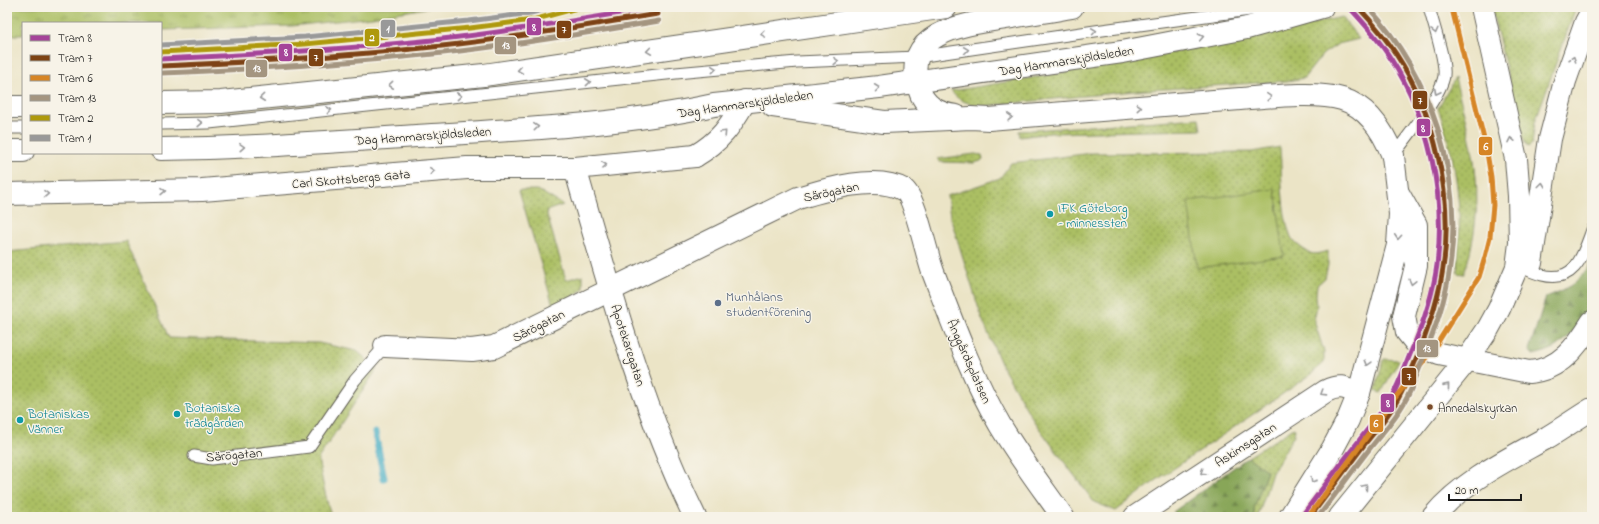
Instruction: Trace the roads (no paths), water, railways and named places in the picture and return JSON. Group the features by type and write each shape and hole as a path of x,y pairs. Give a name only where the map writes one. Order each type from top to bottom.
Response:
{"main road":[{"path":"162,103 221,102 484,76 946,7"},
{"path":"1072,7 964,25 932,38 917,57 915,69 916,82 921,96 927,104 947,115 988,119 1213,101 1318,96 1342,99 1360,108 1371,118 1387,140 1392,156 1398,192 1400,214 1398,245 1359,393 1348,420 1333,448 1290,517"},
{"name":"Dag Hammarskjöldsleden","path":"162,149 218,148 498,131 631,119 745,101 880,88 1122,52 1247,28 1322,7"},
{"path":"1482,7 1516,158 1519,196 1520,243 1523,269"},
{"path":"1340,517 1467,360 1488,329 1523,269 1550,139 1565,81 1586,22 1592,11"},
{"path":"745,101 884,122 971,118"},
{"name":"Carl Skottsbergs Gata","path":"7,194 202,190 467,168 575,168 695,156 707,150 727,130 745,101"},
{"path":"7,107 22,107"},
{"path":"7,151 22,151"},
{"name":"Apotekaregatan","path":"575,168 610,289 658,432 674,475 695,517"},
{"name":"Särögatan","path":"385,346 472,350 494,347 798,198 820,191 863,184 880,183 905,191"},
{"name":"Änggårdsplatsen","path":"905,191 912,201 931,268 972,372 1000,424 1023,462 1063,517"},
{"path":"1398,192 1416,225 1416,266 1404,316 1407,332 1415,342 1439,354 1529,372 1541,372 1565,358 1592,322"},
{"name":"Askimsgatan","path":"1135,517 1326,391 1335,387 1345,387 1359,393"},
{"path":"1433,517 1459,492 1484,473 1548,437 1592,409"}],"lane":[{"path":"162,124 210,123 683,72 797,62 917,57 1272,7"},
{"path":"1392,156 1437,93 1444,76 1441,55 1429,7"},
{"path":"7,128 22,128"},
{"path":"1523,269 1543,275 1553,276 1569,273 1581,261 1592,230"},
{"name":"Särögatan","path":"194,456 212,459 309,447 355,380 385,346"}],"waterway":[{"path":"375,433 384,478"}],"tram line":[{"name":"1","path":"162,45 305,37 469,21 531,13 554,7"},
{"name":"2","path":"162,52 305,44 470,28 533,20 581,7"},
{"name":"8","path":"162,59 302,51 442,39 523,29 657,7"},
{"name":"8","path":"1301,517 1380,414 1392,396 1400,380 1423,320 1433,287 1437,265 1439,212 1432,158 1425,132 1404,82 1391,59 1371,32 1349,7"},
{"name":"7","path":"1310,517 1386,417 1404,388 1418,355 1433,312 1439,290 1446,241 1446,213 1438,157 1431,129 1421,102 1410,77 1396,54 1358,7"},
{"name":"13","path":"1318,517 1393,420 1407,398 1436,325 1446,291 1450,267 1453,232 1452,196 1438,128 1425,95 1409,64 1390,34 1368,7"},
{"name":"6","path":"1311,513 1395,398 1433,350 1479,277 1485,257 1490,237 1493,205 1491,177 1486,147 1452,9"},
{"name":"7","path":"162,66 302,58 442,46 523,36 658,14"},
{"name":"13","path":"162,73 303,65 443,53 525,43 659,21"}],"place":[{"name":"IFK Göteborg - minnessten","path":"1050,214"},
{"name":"Munhålans studentförening","path":"718,303"},
{"name":"Annedalskyrkan","path":"1430,407"},
{"name":"Botaniska trädgården","path":"177,414"},
{"name":"Botaniskas Vänner","path":"20,420"}]}
